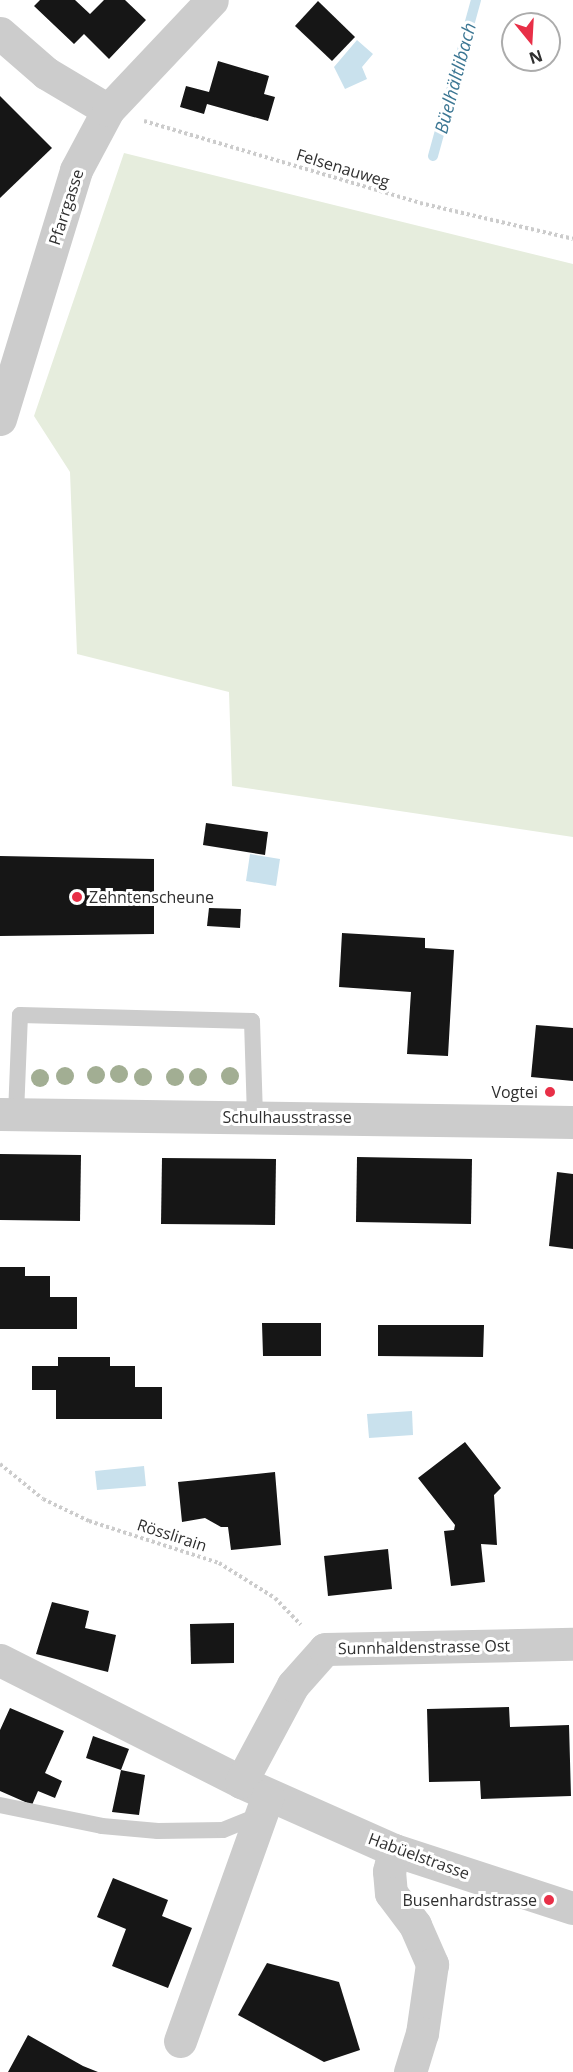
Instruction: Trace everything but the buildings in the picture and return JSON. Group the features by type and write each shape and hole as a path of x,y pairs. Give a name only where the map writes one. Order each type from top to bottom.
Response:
{"street":[{"name":"Pfarrgasse","path":"0,419 76,170 108,110 212,0"},
{"path":"0,33 46,73 108,110"},
{"name":"Schulhausstrasse","path":"8,1114 573,1122"},
{"name":"Sunnhaldenstrasse Ost","path":"257,1797 293,1685 325,1649 573,1644"},
{"name":"Habüelstrasse","path":"0,1660 257,1797 394,1850 573,1908"},
{"path":"180,2041 257,1797"},
{"path":"394,1850 389,1871 391,1893 415,1924 432,1964 416,2070"}],"lane":[{"path":"8,1114 20,1015 252,1021 255,1117"},
{"path":"0,1805 102,1826 158,1831 223,1830 257,1797"}],"path":[{"name":"Felsenauweg","path":"108,110 420,203 573,239"},
{"name":"Rösslirain","path":"0,1464 43,1499 89,1521 219,1563 275,1598 325,1649"}],"green space":[{"path":"124,153 573,264 573,837 232,786 229,692 77,654 70,472 34,416"}],"water":[{"path":"357,40 373,54 362,67 367,79 345,89 334,67"},
{"path":"250,854 280,859 276,886 246,881"},
{"path":"412,1411 413,1435 369,1438 367,1414"},
{"path":"144,1466 146,1486 97,1490 95,1471"}],"waterway":[{"name":"Büelhältlibach","path":"433,156 476,0"}],"place":[{"name":"Zehntenscheune","path":"77,897"},
{"name":"Vogtei","path":"550,1092"},
{"name":"Busenhardstrasse","path":"549,1900"}]}
